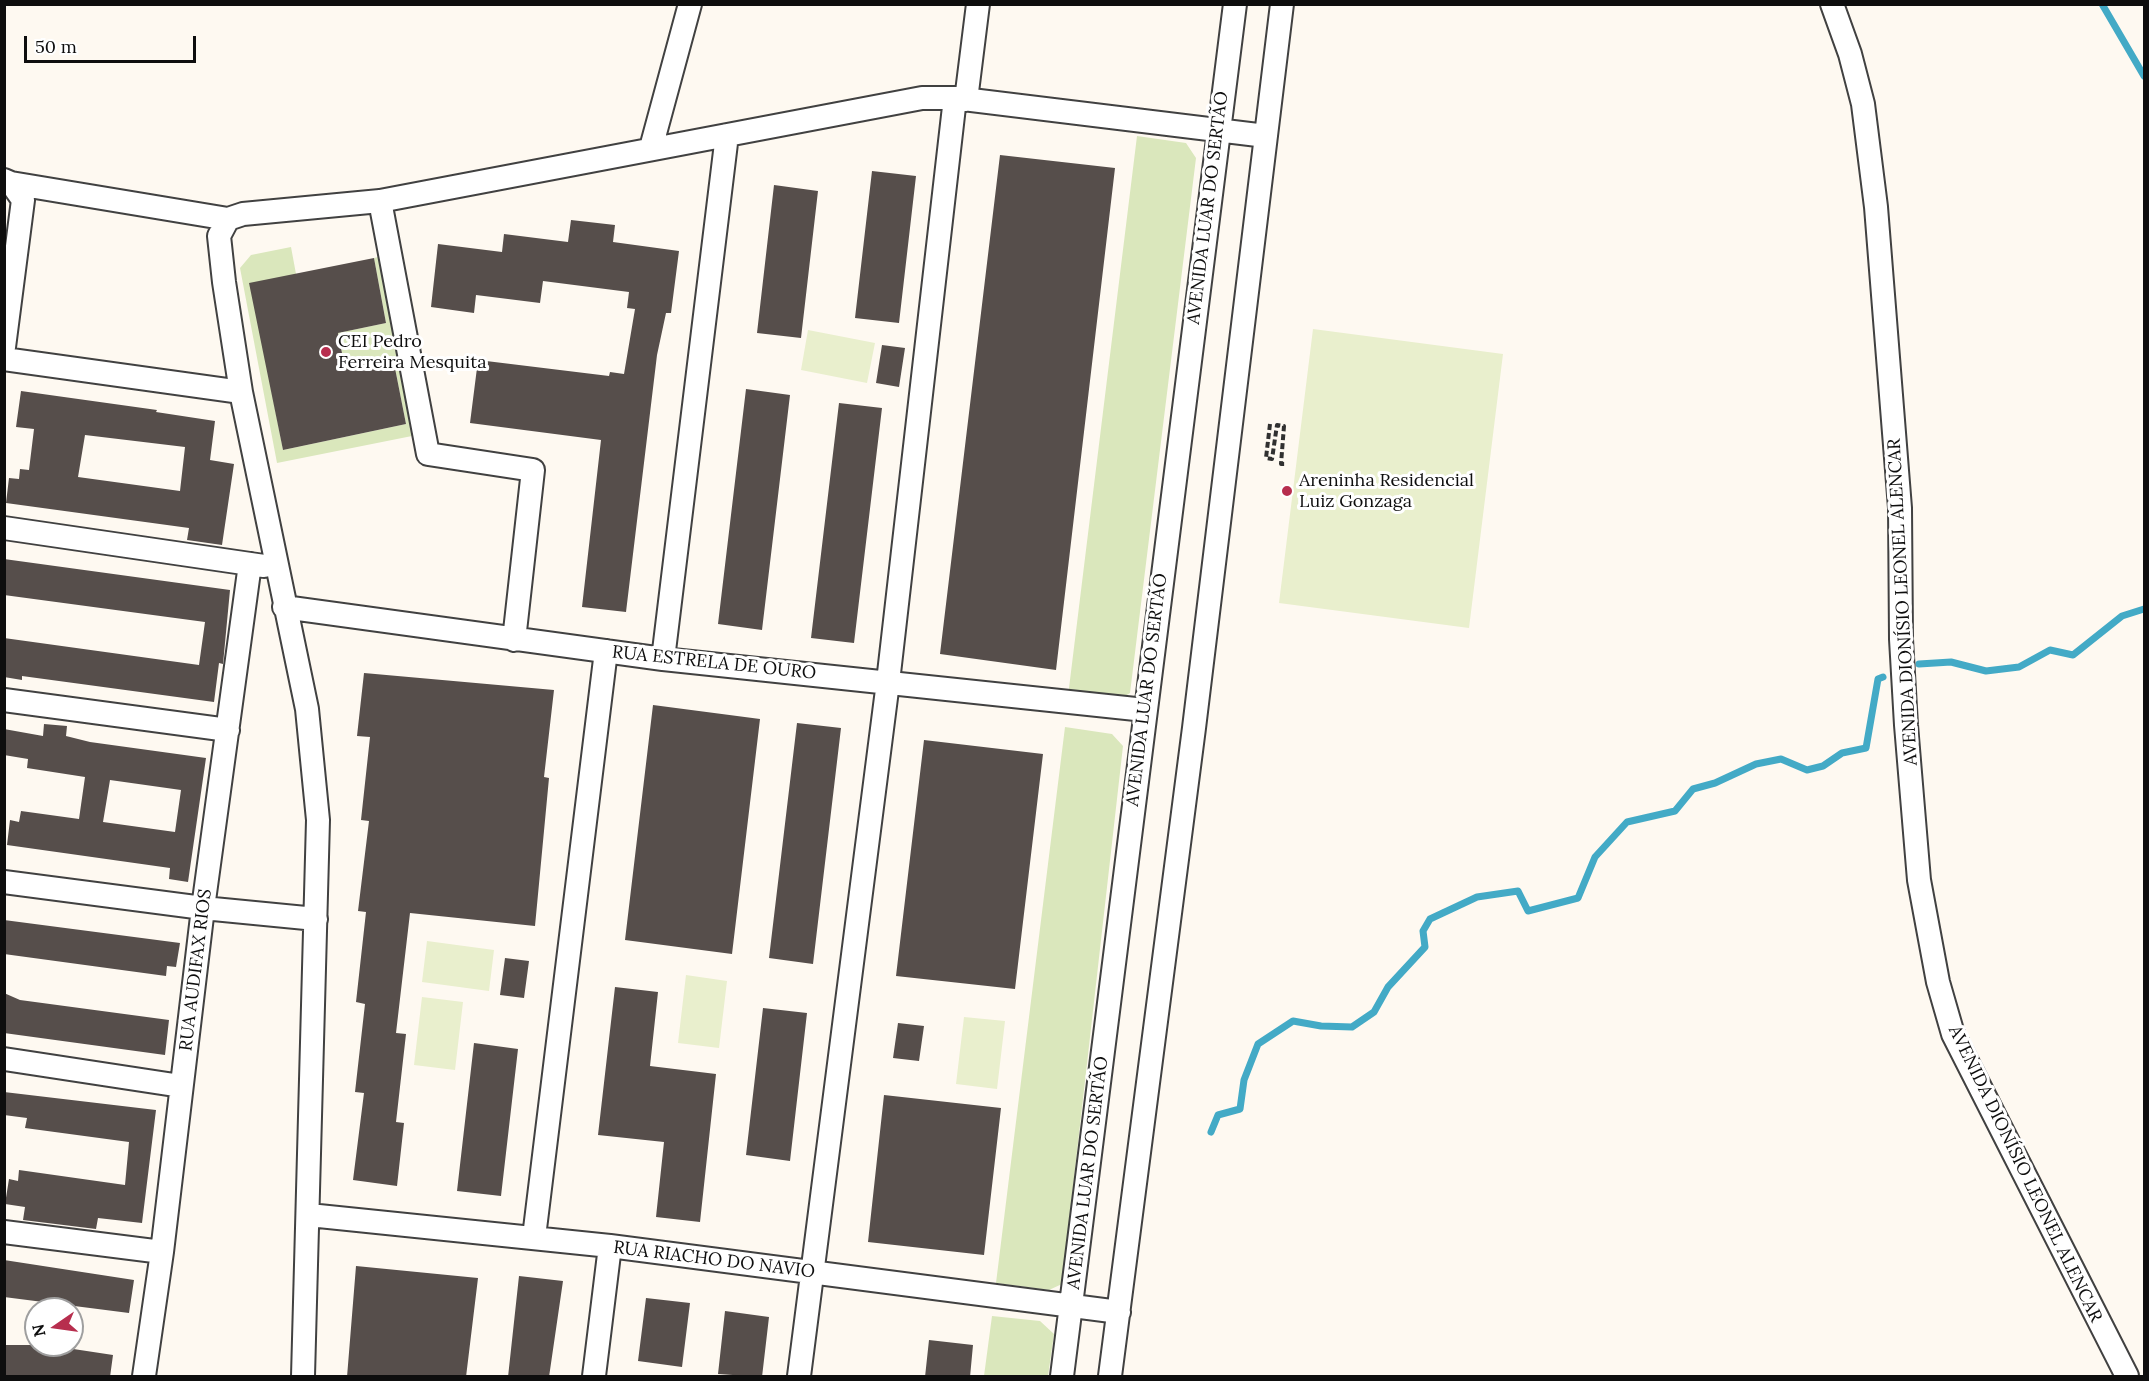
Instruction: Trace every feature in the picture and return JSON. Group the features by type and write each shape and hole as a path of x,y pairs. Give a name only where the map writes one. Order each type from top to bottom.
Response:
{"street":[{"path":"651,148 690,4"},
{"path":"799,1377 815,1272 961,99 978,4"},
{"name":"AVENIDA LUAR DO SERTÃO","path":"1062,1377 1234,4"},
{"path":"1110,1377 1196,717 1282,4"},
{"name":"AVENIDA DIONÍSIO LEONEL ALENCAR","path":"1832,4 1851,54 1863,104 1876,207 1900,507 1901,639 1906,725 1919,880 1938,982 1953,1034 2127,1377"},
{"path":"8,182 228,219 243,214 380,201 922,98 961,99 1266,136"},
{"path":"663,659 727,135"},
{"path":"4,347 23,200 8,182"},
{"path":"380,201 428,454 533,470 514,640"},
{"path":"228,219 219,236 241,392 307,709 318,820 303,1377"},
{"path":"4,359 241,392"},
{"path":"4,528 276,568"},
{"name":"RUA AUDIFAX RIOS","path":"144,1377 162,1252 203,908 250,564"},
{"name":"RUA ESTRELA DE OURO","path":"284,607 663,659 1145,710"},
{"path":"534,1237 606,651"},
{"path":"4,700 228,730"},
{"path":"4,882 203,908 316,919"},
{"path":"4,1059 181,1086"},
{"name":"RUA RIACHO DO NAVIO","path":"309,1215 610,1246 1119,1312"},
{"path":"4,1232 162,1252"},
{"path":"594,1377 610,1246"}],"path":[{"path":"1270,424 1266,458 1272,459 1277,425 1284,426 1281,464 1285,464"}],"green space":[{"path":"1137,136 1186,143 1196,158 1130,693 1119,700 1068,696"},
{"path":"291,247 296,274 270,383 283,450 406,424 393,358 345,368 338,333 386,323 374,258 378,257 412,436 277,463 240,268 251,255"},
{"path":"1313,329 1503,354 1469,628 1279,603"},
{"path":"808,330 875,343 867,383 801,370"},
{"path":"1065,727 1112,734 1123,746 1062,1284 1049,1290 996,1283"},
{"path":"427,941 494,950 489,991 422,982"},
{"path":"686,975 727,981 719,1048 678,1043"},
{"path":"422,997 463,1002 455,1070 414,1065"},
{"path":"964,1017 1005,1021 997,1089 956,1084"},
{"path":"992,1316 1040,1321 1054,1334 1048,1376 984,1376"}],"building":[{"path":"1000,155 1115,168 1056,670 940,654"},
{"path":"872,171 916,176 899,323 855,318"},
{"path":"774,185 818,191 801,338 757,333"},
{"path":"571,220 615,225 613,242 679,251 671,313 666,313 657,355 626,612 582,607 601,440 470,423 478,360 609,376 610,372 624,374 635,309 627,308 629,292 543,281 540,303 476,295 474,313 431,307 438,244 502,252 504,234 568,242"},
{"name":"CEI Pedro Ferreira Mesquita","path":"374,258 386,323 338,333 345,368 393,358 406,424 283,450 249,283"},
{"path":"882,345 905,348 899,387 876,383"},
{"path":"746,389 790,395 762,630 718,624"},
{"path":"21,391 157,410 156,412 215,421 210,460 234,464 222,545 187,540 189,528 6,503 9,478 19,479 20,469 29,470 34,429 16,427","holes":["85,435 185,447 180,491 78,477"]},
{"path":"839,403 882,408 854,643 811,638"},
{"path":"4,559 230,590 223,664 219,663 214,702 22,676 22,680 4,677 4,638 199,665 205,622 4,595"},
{"path":"364,673 554,690 544,777 549,778 535,926 410,913 396,1033 406,1034 396,1122 404,1123 397,1186 353,1180 364,1093 355,1092 365,1004 356,1002 366,912 358,911 369,821 361,820 370,737 357,736"},
{"path":"653,705 760,719 732,954 625,940"},
{"path":"797,723 841,728 813,964 769,958"},
{"path":"44,724 67,726 66,736 90,742 206,758 188,882 169,879 170,868 7,845 10,820 19,822 21,811 79,819 85,777 27,768 28,759 4,755 4,729 43,736","holes":["110,780 181,790 175,832 103,822"]},
{"path":"924,740 1043,754 1015,989 896,976"},
{"path":"4,920 180,943 176,967 167,966 166,976 4,954"},
{"path":"505,958 529,961 524,998 500,995"},
{"path":"615,987 658,992 650,1066 716,1074 700,1222 656,1217 664,1142 598,1135"},
{"path":"4,993 20,1000 169,1020 165,1055 4,1033"},
{"path":"763,1008 807,1013 790,1161 746,1155"},
{"path":"898,1023 924,1026 919,1061 893,1058"},
{"path":"474,1043 518,1049 501,1196 457,1191"},
{"path":"4,1092 156,1110 142,1223 98,1218 96,1229 23,1220 25,1207 5,1204 9,1179 18,1181 19,1170 125,1185 129,1142 25,1128 27,1118 4,1115"},
{"path":"884,1095 1001,1108 984,1255 868,1242"},
{"path":"4,1260 134,1280 129,1313 84,1307 84,1297 24,1297 24,1300 4,1297"},
{"path":"356,1266 478,1278 466,1377 347,1377"},
{"path":"519,1276 563,1281 549,1377 508,1377"},
{"path":"646,1298 690,1303 682,1367 638,1361"},
{"path":"725,1311 769,1317 762,1377 718,1374"},
{"path":"929,1340 973,1345 970,1377 925,1377"},
{"path":"4,1345 24,1345 24,1357 84,1357 84,1351 113,1355 110,1377 4,1375"}],"waterway":[{"path":"2102,4 2144,76"},
{"path":"1919,664 1951,662 1986,671 2019,667 2050,650 2073,655 2122,616 2144,609"},
{"path":"1211,1132 1218,1115 1240,1109 1244,1080 1258,1044 1293,1021 1321,1026 1352,1027 1374,1012 1388,987 1425,947 1423,931 1430,919 1477,897 1518,891 1528,911 1578,898 1595,857 1627,822 1675,811 1693,789 1715,783 1756,764 1781,759 1807,770 1823,766 1842,753 1866,748 1878,679 1883,677"}],"place":[{"name":"CEI Pedro Ferreira Mesquita","path":"326,352"},
{"name":"Areninha Residencial Luiz Gonzaga","path":"1287,491"}]}
